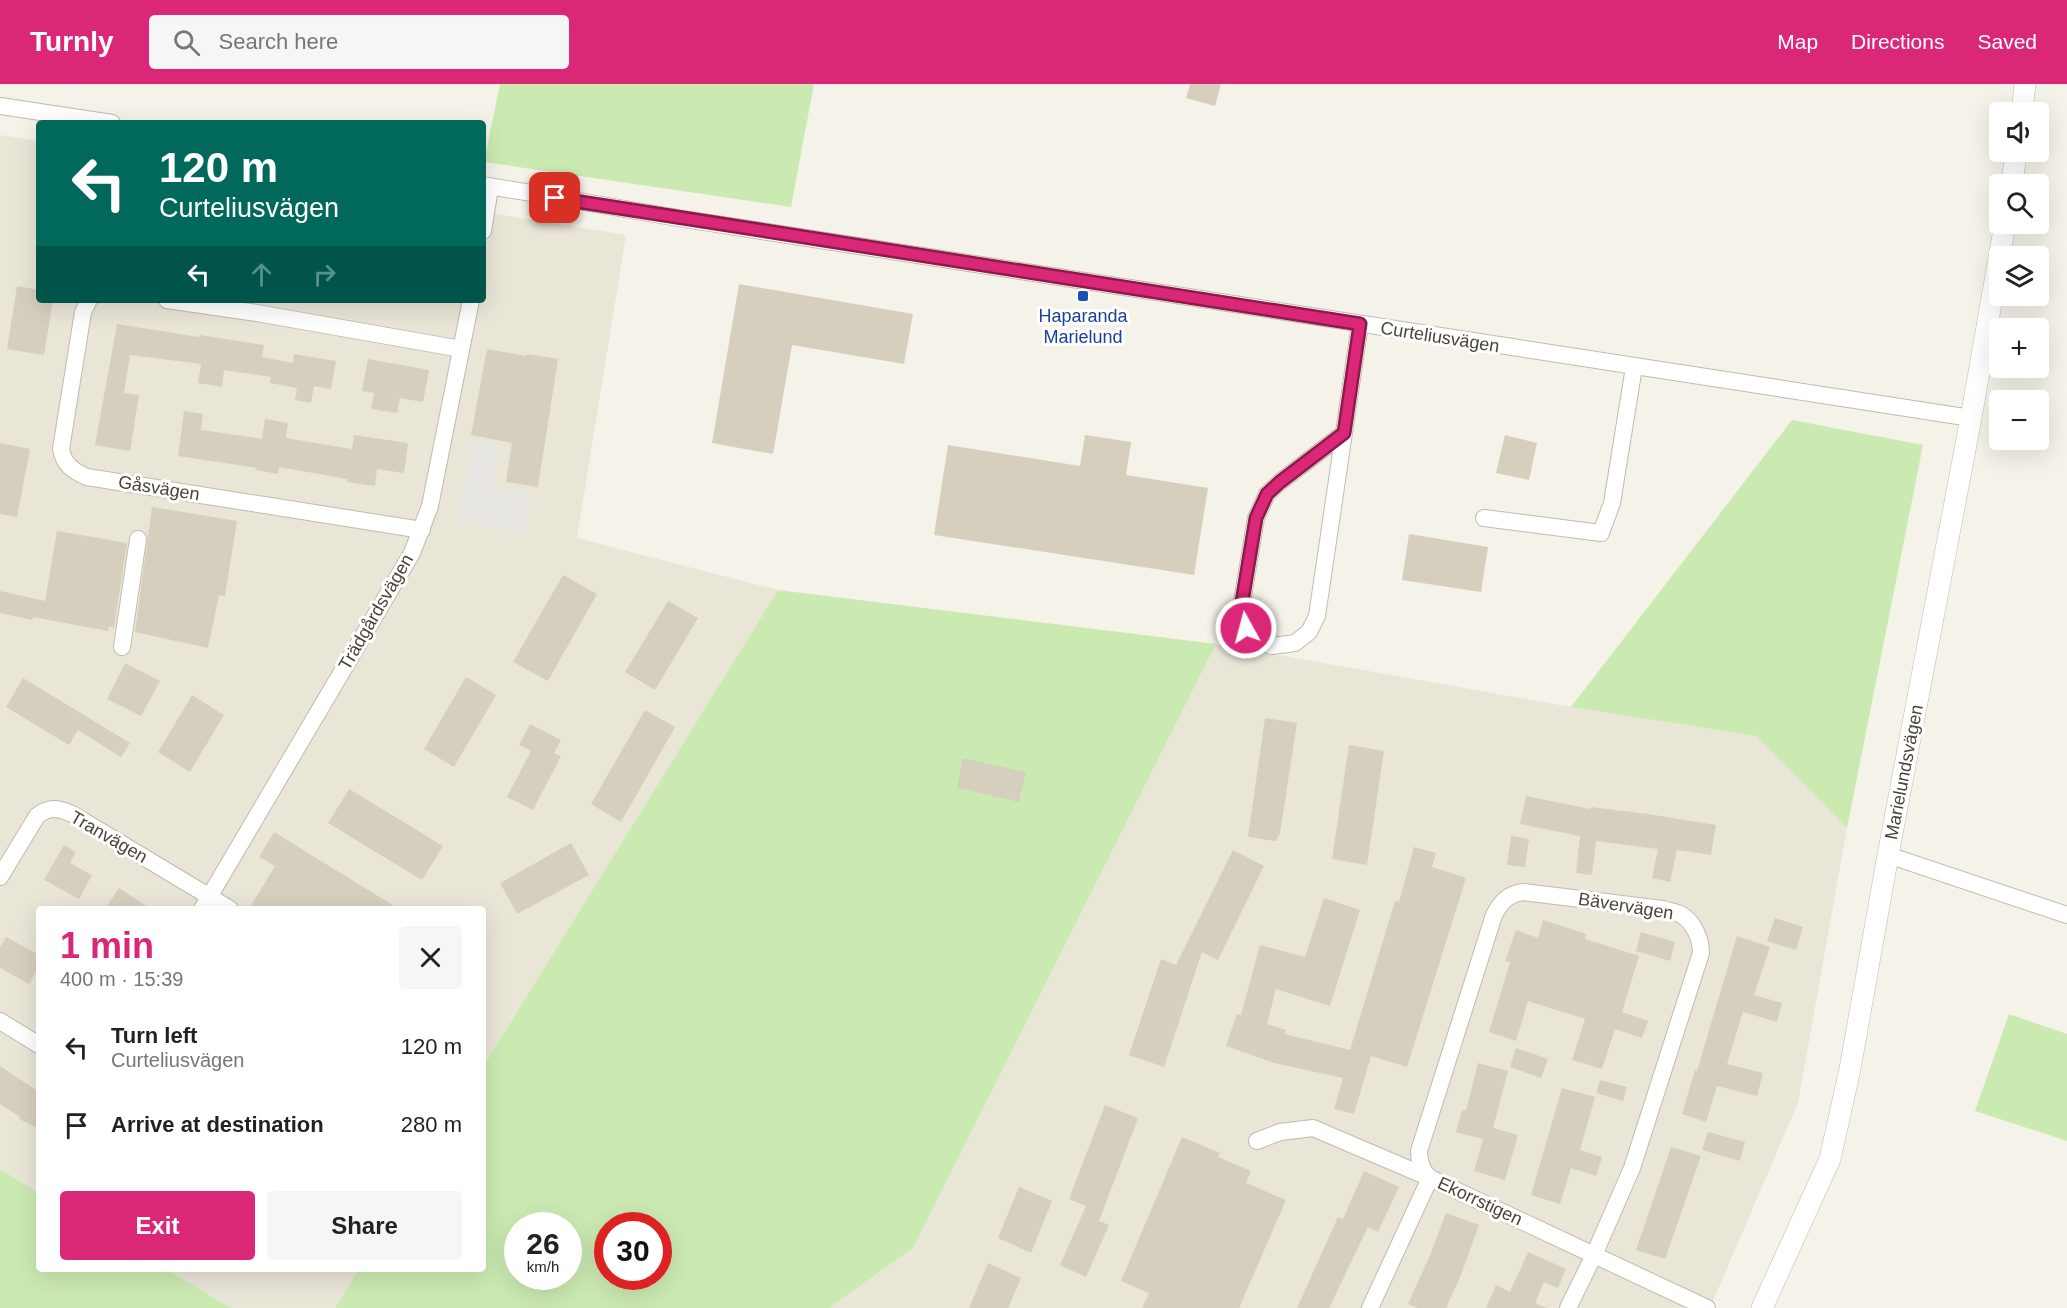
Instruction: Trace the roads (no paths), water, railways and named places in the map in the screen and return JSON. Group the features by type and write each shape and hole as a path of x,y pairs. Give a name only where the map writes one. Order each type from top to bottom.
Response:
{"street":[{"path":"2023,102 2025,84"},
{"path":"0,106 92,120"},
{"name":"Curteliusvägen","path":"487,187 1971,418"},
{"name":"Marielundsvägen","path":"1762,1308 1830,1159 1850,1069 2003,234"},
{"name":"Gåsvägen","path":"88,303 83,312 61,449 63,457 72,470 87,477 422,530"},
{"path":"188,303 461,349"},
{"name":"Trädgårdsvägen","path":"206,903 412,553 430,506 470,303"},
{"path":"1344,433 1267,494 1256,518 1241,608 1246,628 1257,640 1272,646 1295,643 1310,632 1317,616 1344,433 1360,324"},
{"path":"1484,518 1601,533 1612,503 1634,367"},
{"path":"122,646 138,538"},
{"name":"Tranvägen","path":"0,877 37,816 43,811 58,808 72,814 206,903"},
{"path":"1888,855 2067,915"},
{"name":"Bävervägen","path":"1430,1178 1425,1173 1419,1159 1419,1151 1494,915 1502,901 1523,891 1663,909 1681,915 1695,928 1701,953 1632,1168 1594,1255"},
{"path":"0,1021 36,1043"},
{"path":"1257,1141 1280,1132 1313,1128 1430,1178"},
{"name":"Ekorrstigen","path":"1370,1308 1430,1178 1707,1308"},
{"path":"1568,1308 1594,1255"}],"place":[{"name":"Haparanda Marielund","path":"1083,296"}]}
